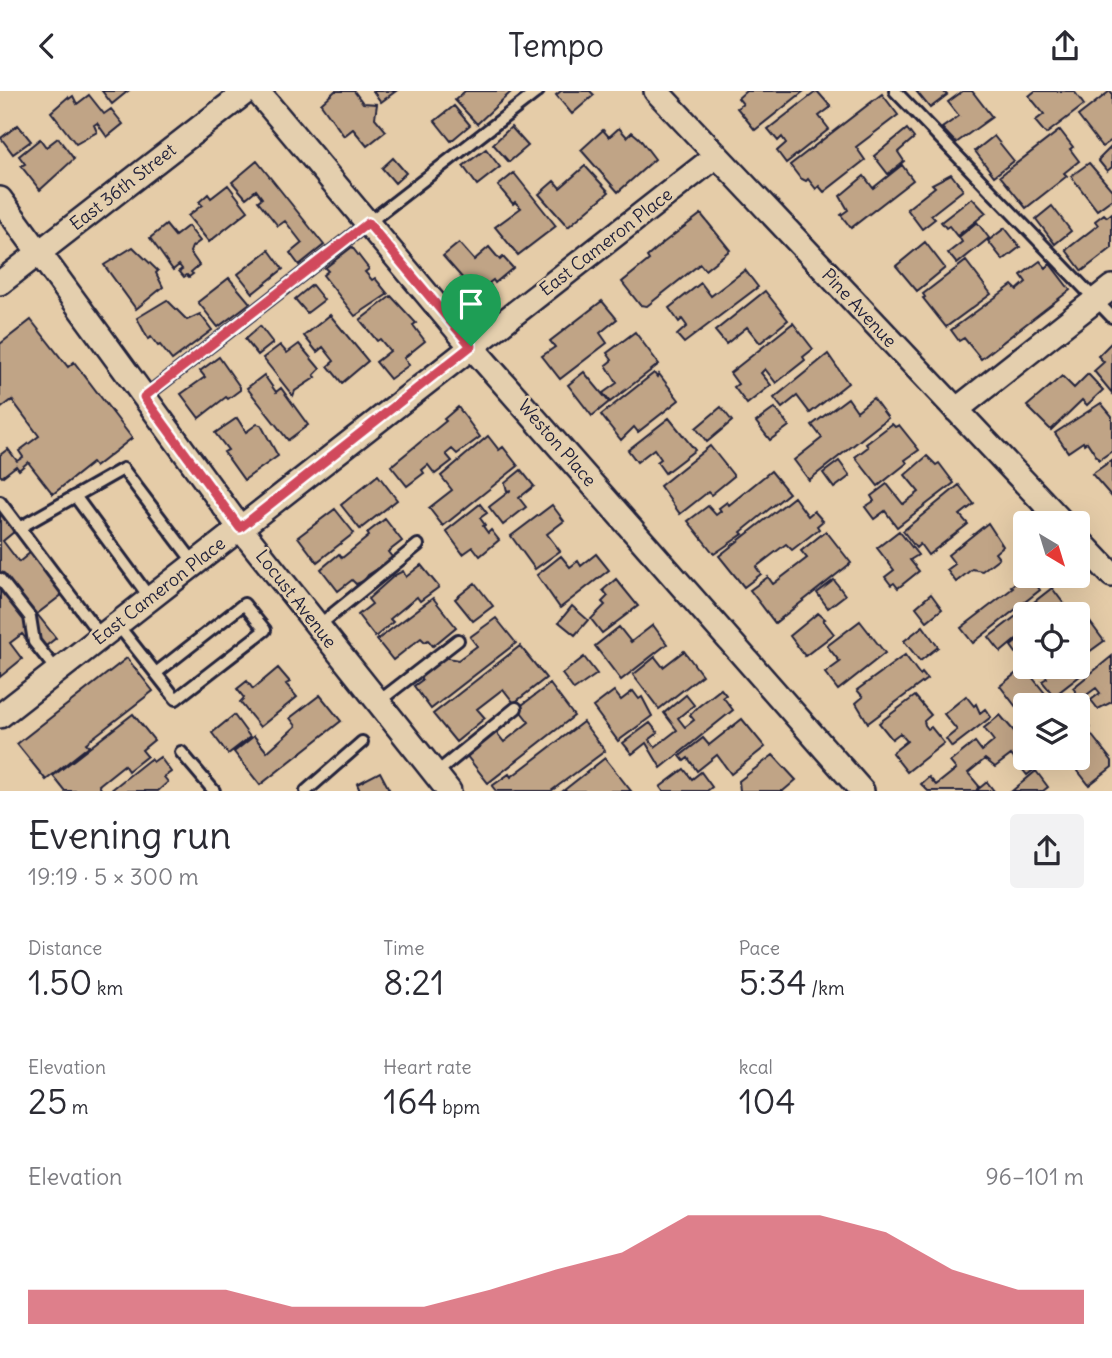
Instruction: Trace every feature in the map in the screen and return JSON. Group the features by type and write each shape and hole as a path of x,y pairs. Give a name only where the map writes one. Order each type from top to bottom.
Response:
{"street":[{"name":"East 36th Street","path":"0,283 247,91"},
{"name":"Weston Place","path":"257,91 471,346 862,791"},
{"name":"Pine Avenue","path":"656,91 1052,511"},
{"name":"East Cameron Place","path":"0,716 716,156"},
{"name":"Locust Avenue","path":"0,199 240,528 442,783"},
{"path":"956,410 1104,294"},
{"path":"1090,552 1112,575"}],"lane":[{"path":"144,397 538,91"},
{"path":"895,91 1104,294 1112,317"},
{"path":"19,528 123,469 195,563"},
{"path":"75,496 150,598"},
{"path":"0,502 19,528 109,630 156,673 176,699 265,630 244,604 156,673"},
{"path":"318,626 418,545"},
{"path":"0,579 30,617 34,642 57,671"},
{"path":"378,702 458,640"},
{"path":"442,783 516,708"},
{"path":"306,791 362,742"},
{"path":"181,752 214,791"}],"building":[{"path":"102,91 128,91 112,104"},
{"path":"335,91 354,91 363,103 377,104 375,118 386,131 367,146 353,129 344,136 321,104"},
{"path":"373,91 396,91 381,102"},
{"path":"465,91 511,92 477,124 455,100"},
{"path":"561,91 590,91 594,95 572,114 556,95"},
{"path":"746,91 804,91 755,130 737,108 743,104 738,98"},
{"path":"817,91 831,107 819,116 829,129 786,163 777,151 786,143 782,137 778,141 768,129"},
{"path":"916,91 943,91 947,95 930,108"},
{"path":"963,91 972,91 992,117 956,143 942,128 959,116 948,102"},
{"path":"1035,91 1074,91 1084,105 1046,134 1035,121 1044,114 1029,96"},
{"path":"1110,91 1112,140 1102,147 1078,116"},
{"path":"882,94 898,115 856,147 865,160 824,192 819,186 816,189 808,179 806,181 800,178 790,165"},
{"path":"89,95 104,114 111,109 123,124 107,137 97,123 94,125 97,132 76,144 51,112 68,97 69,99 73,96 77,104"},
{"path":"454,106 470,125 451,141 435,121"},
{"path":"18,125 31,141 13,154 1,138"},
{"path":"511,127 528,146 509,162 493,144"},
{"path":"619,128 627,137 632,132 639,138 655,159 618,192 581,150 603,130 609,137"},
{"path":"907,129 914,138 898,152 904,161 888,174 874,156"},
{"path":"1060,130 1073,147 1070,149 1079,161 1064,173 1067,176 1026,208 1000,176"},
{"path":"994,136 1014,161 994,176 975,151"},
{"path":"58,138 74,159 40,190 21,166 25,164 19,156 40,139 46,147"},
{"path":"1112,146 1112,167 1107,171 1098,160"},
{"path":"486,149 500,167 477,185 463,166"},
{"path":"393,158 406,173 395,183 382,168"},
{"path":"257,161 324,245 299,265 290,253 302,243 285,221 278,226 258,201 262,198 256,190 246,198 232,182"},
{"path":"1089,163 1112,190 1112,199 1097,210 1071,176"},
{"path":"902,165 913,180 851,228 841,215 848,210 840,196 864,176 873,188"},
{"path":"585,166 609,192 568,227 539,194 554,181 560,188"},
{"path":"514,173 556,226 518,255 495,227 521,208 515,202 513,204 498,186"},
{"path":"951,174 963,190 931,215 935,219 922,229 907,209 935,187 932,184"},
{"path":"228,185 248,211 209,242 188,216 202,205 199,202 208,194 211,198"},
{"path":"972,198 986,213 957,236 949,226 946,228 941,222"},
{"path":"1052,206 1071,231 1055,244 1036,219"},
{"path":"1112,213 1112,248 1082,271 1066,250 1098,225 1095,221 1104,214 1107,217"},
{"path":"701,214 730,250 705,270 700,264 647,306 640,305 622,282 649,260 647,257 663,243"},
{"path":"977,222 989,238 957,264 948,253 962,242 959,237"},
{"path":"166,225 175,236 188,226 200,241 190,252 199,265 189,277 184,277 179,271 182,269 179,265 173,270 150,238"},
{"path":"1005,228 1020,247 1003,260 988,241"},
{"path":"925,242 945,268 917,291 896,266"},
{"path":"459,243 474,260 489,247 500,260 503,257 513,268 495,283 493,280 489,283 491,286 479,297 443,256"},
{"path":"133,247 158,271 156,273 163,287 136,309 104,265"},
{"path":"352,247 369,269 365,272 372,280 375,278 388,294 355,316 323,275 328,271 325,268"},
{"path":"269,250 283,269 253,293 238,274"},
{"path":"966,261 991,294 946,327 923,298 923,294"},
{"path":"1040,261 1046,268 1050,264 1070,290 981,359 964,338 959,341 951,330 1012,285 1017,290 1026,282 1021,275"},
{"path":"745,270 758,287 684,343 677,335 687,326 682,319 679,322 669,308 701,283 711,296"},
{"path":"229,278 250,303 218,327 198,302"},
{"path":"312,285 324,300 307,313 295,299"},
{"path":"765,291 788,320 760,343 747,327 726,344 715,331"},
{"path":"391,296 416,323 413,325 425,341 404,358 409,365 390,379 376,362 390,351 380,339 377,341 360,320"},
{"path":"167,300 187,320 200,314 212,330 172,360 151,337 148,339 137,318"},
{"path":"602,301 617,319 600,333 607,343 560,379 542,356 555,347 550,341"},
{"path":"330,315 368,361 342,383 328,366 334,361 323,347 317,352 304,336"},
{"path":"31,320 68,367 74,362 132,438 95,467 92,463 53,494 28,462 19,470 16,466 2,477 0,475 0,455 8,449 17,461 23,457 19,451 39,436 12,400 0,409 0,344"},
{"path":"793,323 813,349 803,357 805,360 776,383 765,369 761,373 771,385 747,404 734,387 738,384 730,373"},
{"path":"260,326 273,343 258,355 245,339"},
{"path":"635,332 659,364 610,402 603,393 617,383 606,365 612,360 607,353"},
{"path":"1112,342 1112,393 1094,371 1104,362 1098,356"},
{"path":"299,344 320,369 314,375 316,377 295,391 293,396 263,358 280,345 287,353"},
{"path":"828,354 848,383 810,413 797,396 782,408 774,398"},
{"path":"219,357 240,390 228,399 226,397 199,418 181,394 205,377 200,371"},
{"path":"584,372 609,402 592,416 568,385"},
{"path":"654,373 657,377 659,374 679,400 638,432 634,427 621,440 601,415"},
{"path":"1088,374 1103,390 1087,405 1082,400 1051,430 1027,406 1062,376 1074,388"},
{"path":"264,375 276,392 281,388 308,425 288,440 247,388"},
{"path":"848,398 857,411 873,398 888,418 809,480 794,460 822,438 812,425"},
{"path":"1101,403 1112,416 1112,451 1099,460 1087,442 1083,442 1068,452 1055,433"},
{"path":"458,407 480,437 457,454 452,449 446,454 452,461 435,474 428,465 422,470 424,473 407,486 391,466 446,421 444,419"},
{"path":"721,407 732,421 707,442 696,428"},
{"path":"775,408 789,426 770,440 756,422"},
{"path":"237,418 246,432 257,424 261,425 278,456 244,480 224,452 228,450 215,433"},
{"path":"669,418 695,450 665,473 657,462 661,459 654,449 637,462 628,450"},
{"path":"892,424 895,427 899,425 919,450 878,486 855,457 868,447 866,444"},
{"path":"488,436 499,450 503,447 518,466 443,526 429,508 452,490 441,476"},
{"path":"710,446 734,476 711,495 708,492 680,514 660,486"},
{"path":"927,456 936,465 939,463 954,483 897,527 885,511 874,519 865,507 874,501 871,496 887,484 903,504 919,492 905,475"},
{"path":"1112,460 1112,497 1092,474"},
{"path":"839,461 850,476 834,488 823,473"},
{"path":"521,470 534,486 519,498 526,507 503,525 489,507 511,490 507,491 505,483"},
{"path":"771,471 789,493 741,532 743,534 714,554 688,521 708,506 716,515 721,511 719,508 727,502 729,505"},
{"path":"378,475 397,500 360,529 341,505"},
{"path":"959,485 974,504 960,515 968,524 928,555 920,544 916,548 903,531"},
{"path":"794,497 808,516 814,511 823,521 817,526 819,529 792,550 786,544 756,567 761,574 744,587 719,556"},
{"path":"480,504 487,513 480,518 485,525 483,526 488,533 491,530 499,540 480,556 473,547 463,554 446,531"},
{"path":"552,505 564,521 547,534 560,551 535,569 511,536"},
{"path":"335,509 354,533 317,562 298,537"},
{"path":"0,512 15,531 3,541 19,562 31,552 63,594 37,614 56,638 37,653 22,634 10,643 22,659 0,677"},
{"path":"385,519 402,541 388,552 392,557 364,581 356,584 352,580 338,591 321,569 339,554 342,558"},
{"path":"988,523 1003,546 995,553 999,558 982,571 972,569 956,582 947,570 955,564 948,555"},
{"path":"826,531 851,563 775,623 750,590 768,577 773,584 807,558 801,551"},
{"path":"899,531 918,555 910,560 919,571 898,588 894,583 891,585 885,577 894,570 877,548"},
{"path":"596,554 609,570 560,608 537,575 561,556 570,567 578,561 581,566"},
{"path":"421,565 439,587 420,601 417,597 390,619 393,622 375,637 358,615 372,604 368,599 395,575 403,571 406,577"},
{"path":"616,579 638,606 602,633 591,619 605,605 602,602 608,596 603,590"},
{"path":"834,580 845,595 828,608 817,593"},
{"path":"475,583 493,606 473,621 455,599"},
{"path":"1013,588 1040,590 1025,602 1013,602 1013,611 973,643 961,628"},
{"path":"1052,588 1062,602 1034,602"},
{"path":"931,594 942,609 927,621 916,607"},
{"path":"433,598 456,627 433,646 428,640 425,642 421,638 393,660 377,640"},
{"path":"572,606 588,620 575,635 559,622"},
{"path":"818,613 834,634 805,656 790,636"},
{"path":"496,618 516,643 431,709 414,686 422,680 419,676 443,657 458,660 477,646 470,637"},
{"path":"1013,618 1013,642 1001,652 989,637"},
{"path":"860,621 885,653 838,690 825,673 840,662 827,646"},
{"path":"1090,622 1104,641 1090,651"},
{"path":"653,625 667,644 621,680 595,646 619,627 631,642"},
{"path":"923,626 938,647 920,661 904,641"},
{"path":"520,646 546,678 514,703 503,689 477,709 485,718 456,742 433,714"},
{"path":"684,651 702,675 659,709 633,675 655,657 663,667"},
{"path":"905,655 920,675 922,673 927,679 868,723 856,703 863,697 857,690"},
{"path":"1112,656 1112,702 1098,709 1091,700 1100,693 1096,688 1089,693 1077,693 1073,688 1084,679 1090,679 1090,674"},
{"path":"584,657 597,674 574,690 562,674"},
{"path":"127,658 153,691 86,743 89,746 46,780 17,744"},
{"path":"278,668 290,682 286,684 297,697 260,727 240,702 244,698 237,689 247,681 253,689"},
{"path":"1013,676 1013,679 1034,679 1045,693 1013,693 1013,703 1000,686"},
{"path":"1076,679 1058,693 1052,693 1042,681"},
{"path":"550,684 574,716 488,783 466,755 496,732 504,742 529,722 518,708"},
{"path":"721,689 726,695 723,697 733,710 661,768 646,743 632,754 623,743 650,723 658,733 649,740 655,747 677,730 664,713 686,695 694,705 678,718 685,727 694,720 690,715"},
{"path":"614,691 621,700 633,691 639,699 642,697 652,716 618,741 593,707"},
{"path":"320,695 341,721 260,785 234,752 254,736 267,752 296,726 290,718"},
{"path":"915,696 931,715 924,721 925,725 928,729 931,727 944,743 907,772 892,753 907,741 900,733 892,739 879,723"},
{"path":"966,696 974,706 976,704 980,713 985,709 991,717 952,747 946,739 957,730 944,714"},
{"path":"133,714 154,740 142,750 147,756 128,771 124,765 99,785 102,791 65,791 53,776"},
{"path":"234,715 250,737 228,754 212,733"},
{"path":"1000,715 1013,730 1013,758 1011,755 995,767 985,759 968,773 979,786 976,791 928,791 921,784 929,777 936,785 956,769 950,762 975,742 982,751 994,741 984,728"},
{"path":"742,719 765,747 731,774 717,755 697,771 688,758 684,761 680,756 703,738 709,745"},
{"path":"583,722 605,751 551,791 496,791 492,786 509,774 511,777"},
{"path":"1090,733 1112,761 1112,767 1089,785 1077,770 1090,770"},
{"path":"773,755 796,780 783,791 740,791 739,781"},
{"path":"160,757 171,772 164,777 168,782 158,791 110,791 150,759 153,762"},
{"path":"605,758 631,791 563,791"},
{"path":"684,769 692,779 701,772 712,787 707,791 663,791 660,787"},
{"path":"1036,771 1048,787 1043,791 1012,791"},
{"path":"380,772 390,791 360,791 357,784"},
{"path":"987,782 994,791 976,791"}],"route":[{"path":"368,223 471,346 240,528 144,397 368,223"}]}
